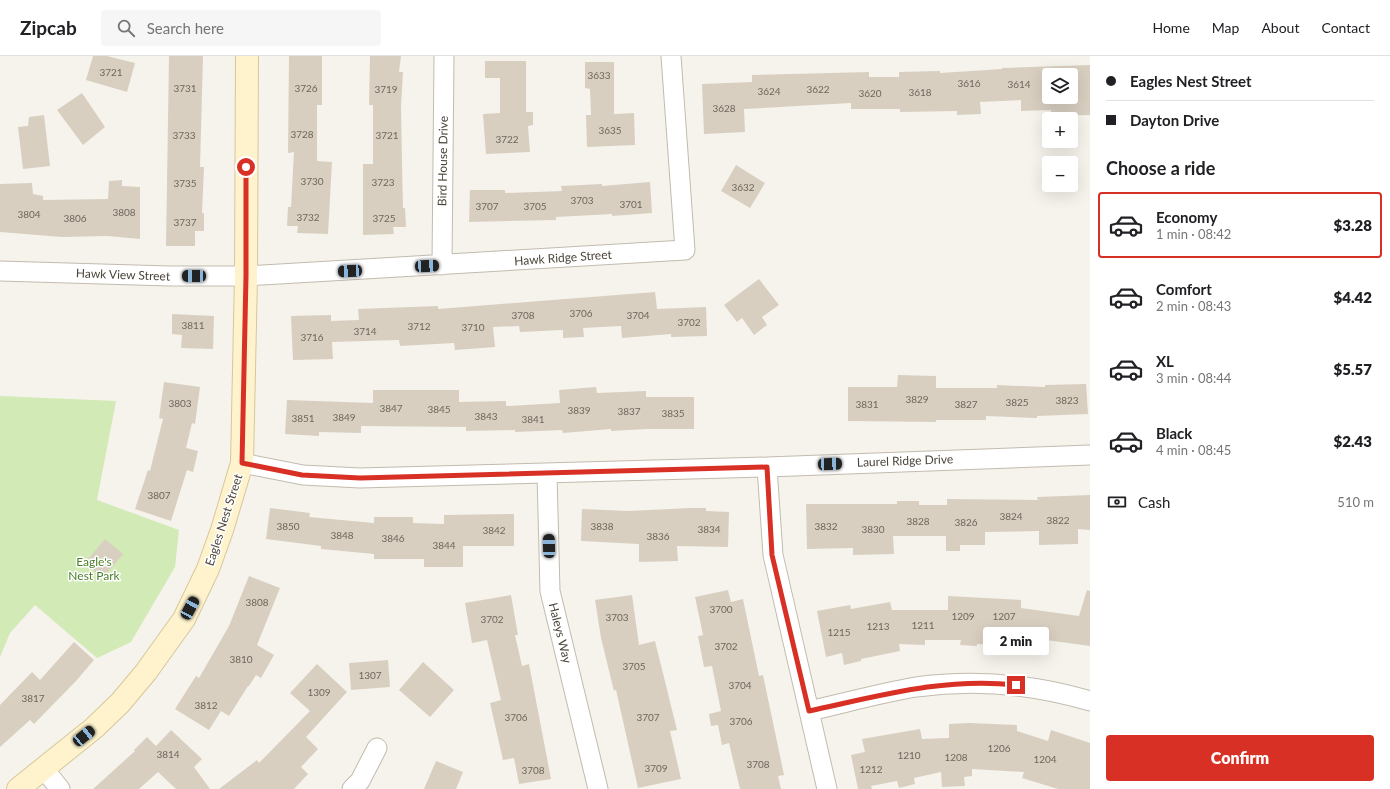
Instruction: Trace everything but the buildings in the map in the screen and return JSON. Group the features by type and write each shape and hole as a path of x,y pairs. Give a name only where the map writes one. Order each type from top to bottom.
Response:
{"street":[{"name":"Eagles Nest Street","path":"18,789 94,728 120,704 171,639 184,619 208,569 242,463 246,276 246,56"},
{"name":"Bird House Drive","path":"442,266 444,56"},
{"name":"Hawk Ridge Street","path":"246,276 442,266 685,250 671,56"},
{"name":"Hawk View Street","path":"0,270 169,276 246,276"},
{"name":"Laurel Ridge Drive","path":"242,463 302,475 360,478 547,474 1090,455"},
{"path":"767,467 772,555 827,789"},
{"name":"Haleys Way","path":"547,474 550,591 598,789"},
{"path":"809,711 903,690 968,682 1030,686 1063,693 1090,701"},
{"path":"352,789 360,781 377,748"},
{"path":"44,769 60,789"}],"green space":[{"name":"Eagle's Nest Park","path":"0,396 116,401 97,500 179,530 175,567 131,642 97,658 35,605 10,633 0,657"}],"route":[{"path":"246,167 246,276 242,463 302,475 360,478 767,467 772,555 809,711 917,687 968,682 1016,685"}]}
